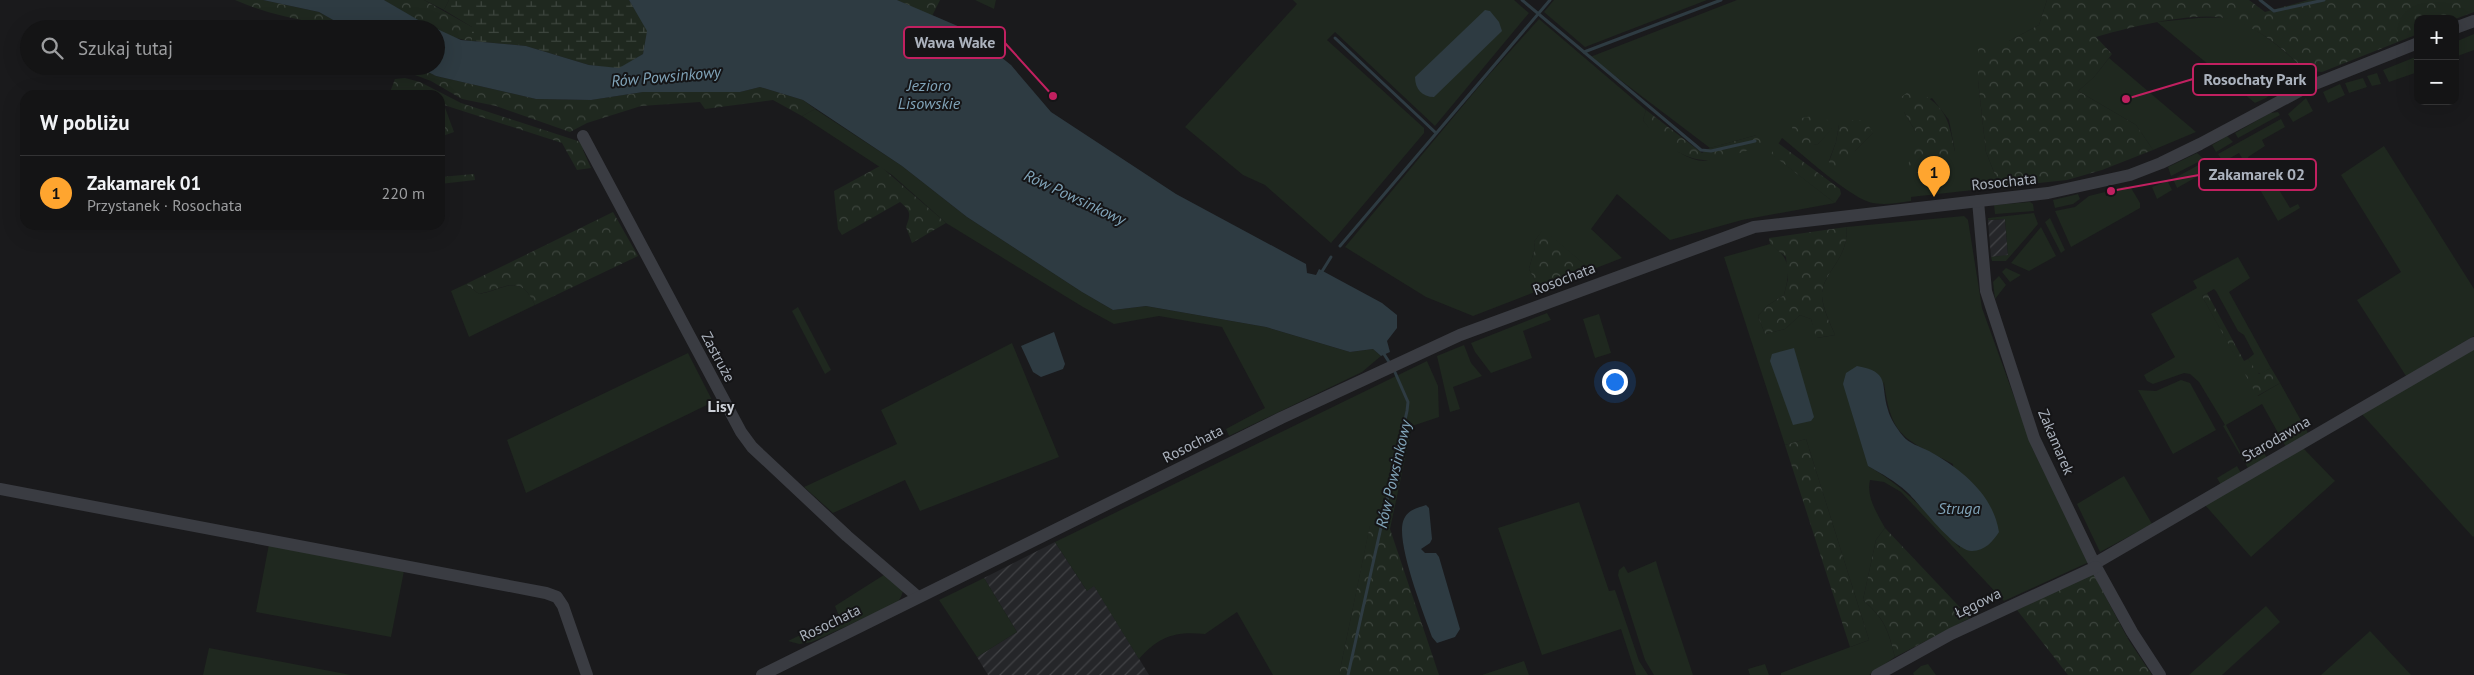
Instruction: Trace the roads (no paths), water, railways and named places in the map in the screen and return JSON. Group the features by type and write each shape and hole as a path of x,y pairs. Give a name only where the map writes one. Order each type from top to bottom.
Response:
{"street":[{"path":"2459,27 2474,21"},
{"name":"Rosochata","path":"762,675 1280,418 1460,335 1754,227 2070,190 2141,171 2200,144 2305,88 2414,45"},
{"name":"Zastruże","path":"583,136 741,432 752,447 847,536 918,597"},
{"name":"Zakamarek","path":"1978,201 1986,291 1990,309 2034,438 2095,565 2132,632 2160,675"},
{"name":"Starodawna","path":"2095,565 2474,343"},
{"path":"0,489 546,593 556,597 563,606 587,675"},
{"name":"Łęgowa","path":"1877,675 1950,634 2095,565"}],"water":[{"name":"Jezioro Lisowskie","path":"263,0 384,0 418,20 333,20 319,12"},
{"name":"Jezioro Lisowskie","path":"629,0 897,0 967,30 1011,65 1051,112 1176,194 1306,264 1307,273 1316,275 1319,269 1382,303 1397,315 1397,328 1387,341 1390,352 1381,356 1373,349 1350,352 1266,327 1146,306 1113,310 967,217 902,166 803,100 760,87 740,92 643,92 591,100 536,99 434,75 445,75 445,33 461,40 526,46 589,65 619,68 643,54 647,31"},
{"path":"1485,10 1490,11 1499,22 1502,31 1434,97 1426,96 1420,92 1416,85 1415,77"},
{"path":"1054,332 1065,364 1063,369 1041,377 1033,372 1021,346"},
{"path":"1794,348 1814,417 1811,421 1793,425 1770,361 1772,354"},
{"name":"Struga","path":"1857,366 1875,372 1880,376 1884,386 1889,413 1896,427 1905,438 1953,466 1983,494 1996,518 1999,532 1985,547 1972,551 1956,544 1907,492 1868,466 1843,384 1846,373"},
{"path":"1426,505 1429,508 1432,539 1430,543 1421,549 1425,553 1436,553 1439,557 1460,629 1455,637 1437,643 1432,637 1417,595 1403,543 1402,529 1404,519 1408,513"}],"waterway":[{"path":"1522,0 1584,52 1721,0"},
{"path":"1340,246 1550,0"},
{"path":"2260,0 2274,11 2324,0"},
{"path":"1335,38 1436,133"},
{"path":"1584,52 1701,150 1711,151 1755,141"},
{"path":"1321,273 1331,257"},
{"name":"Rów Powsinkowy","path":"1382,351 1391,365"},
{"name":"Rów Powsinkowy","path":"1348,675 1407,411 1408,402 1394,370"}],"place":[{"name":"Wawa Wake","path":"1053,96"},
{"name":"Rosochaty Park","path":"2126,99"},
{"name":"Zakamarek 02","path":"2111,191"},
{"name":"Zakamarek 01","path":"1934,197"}],"district":[{"name":"Lisy","path":"721,406"}]}
